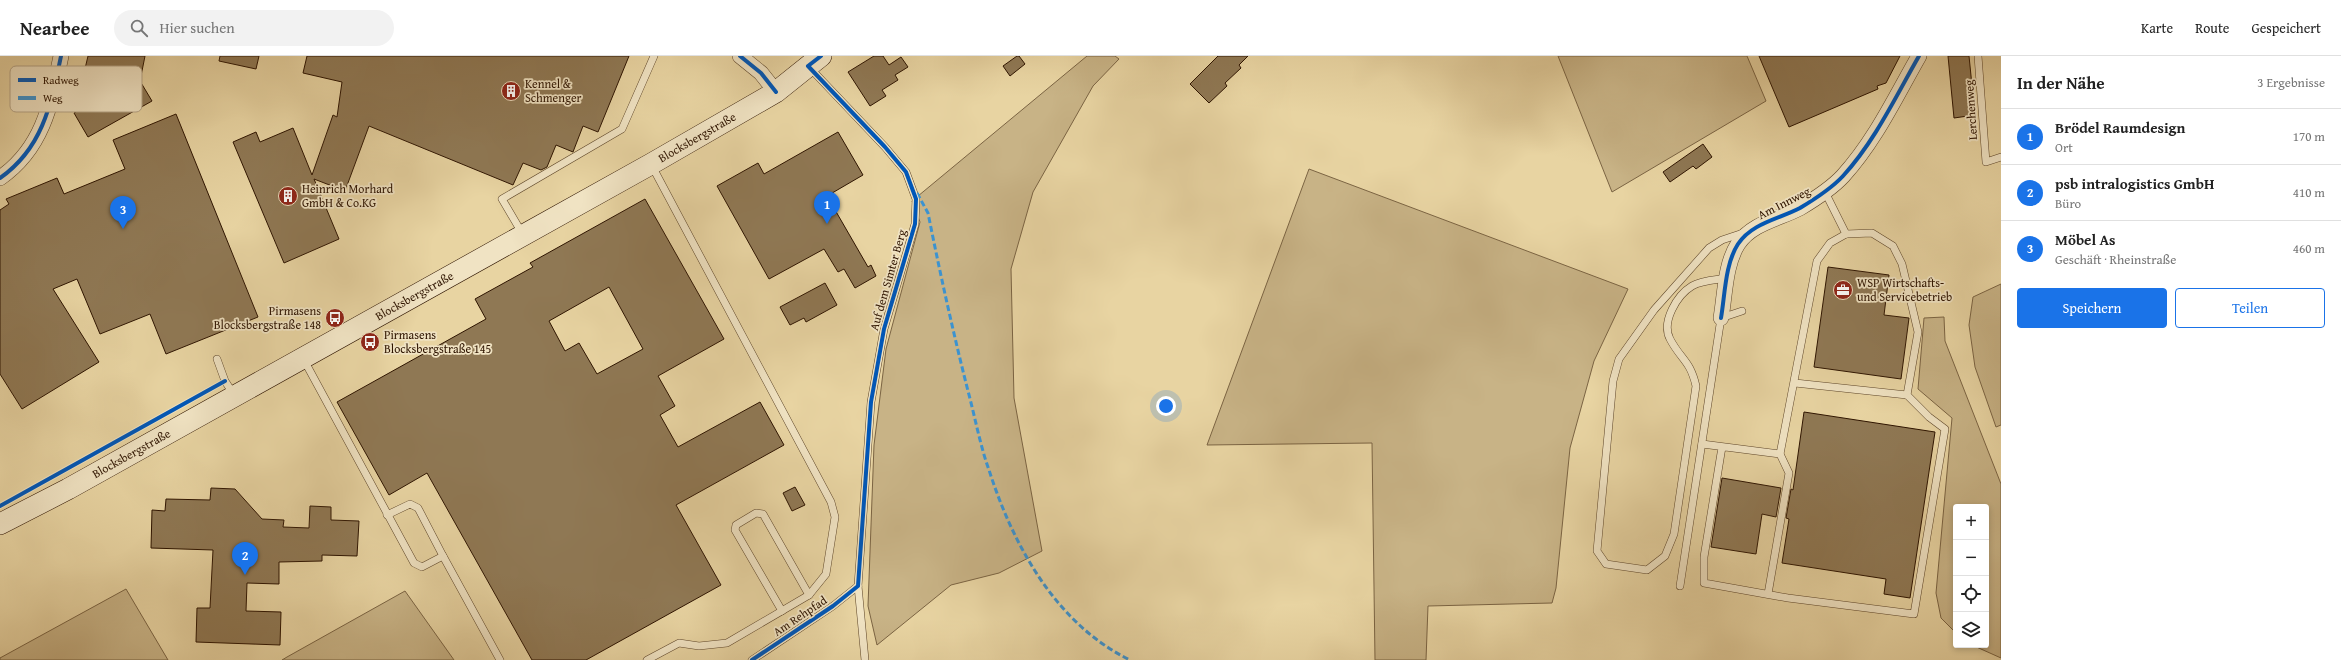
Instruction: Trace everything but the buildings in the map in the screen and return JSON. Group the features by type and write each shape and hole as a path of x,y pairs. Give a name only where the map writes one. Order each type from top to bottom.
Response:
{"main road":[{"name":"Blocksbergstraße","path":"0,524 68,489 651,164 776,92 815,61"}],"street":[{"path":"59,66 61,56"},
{"path":"740,56 761,73 776,92"},
{"name":"Am Innweg","path":"1721,318 1728,278 1738,244 1750,231 1799,209 1825,192 1842,177 1861,154 1920,56"},
{"path":"0,178 12,170 27,152 43,128 48,112"}],"lane":[{"path":"523,235 502,199 622,128 654,56"},
{"name":"Lerchenweg","path":"1978,56 1986,162 2001,157"},
{"name":"Auf dem Simter Berg","path":"815,61 906,172 916,199 915,224 884,329 871,402 864,474 858,586 866,660"},
{"path":"647,660 679,643 699,646 727,643 809,595 826,574 836,517 831,502 651,164"},
{"path":"1825,192 1846,234"},
{"path":"1728,278 1691,286 1678,299 1671,311 1668,326 1669,337 1693,370 1696,386 1674,534 1665,556 1647,570 1606,564 1597,551 1613,381 1619,359 1654,310 1709,248 1722,240 1750,231"},
{"path":"1768,594 1788,473 1780,454 1795,383 1817,260 1830,243 1846,234 1872,233 1893,246 1902,264 1915,313 1918,332 1907,395"},
{"path":"1680,586 1721,318 1742,311"},
{"path":"303,358 414,563 422,567 443,556"},
{"path":"217,359 225,381 234,396"},
{"path":"1722,446 1704,557 1704,583 1768,594 1914,614 1945,429 1929,417 1907,395 1795,383"},
{"path":"1702,444 1780,454"},
{"path":"387,515 410,504 418,508 500,660"},
{"path":"782,611 735,530 736,524 756,513 763,514 809,595"},
{"name":"Am Rehpfad","path":"752,660 833,606 858,586"}],"shaded area":[{"path":"1087,56 1115,56 1119,59 1093,86 1033,192 1011,269 1014,398 1042,551 999,573 951,585 877,645 868,606 874,445 886,349 920,222 912,201"},
{"path":"1558,56 1747,56 1766,101 1612,192"},
{"path":"1309,169 1628,289 1594,361 1570,448 1556,588 1552,603 1428,606 1426,660 1375,660 1372,443 1207,445"},
{"path":"2001,284 2001,425 1996,427 1975,367 1969,325 1973,297"},
{"path":"1944,317 1945,341 2001,484 2001,658 1979,648 1989,648 1989,504 1953,504 1953,630 1941,618 1936,593 1952,418 1918,389 1924,318"},
{"path":"126,589 168,660 0,660 0,658"},
{"path":"405,591 454,660 282,660 287,657"}],"marked path":[{"path":"917,193 928,213 962,369 983,451 999,498 1011,526 1025,554 1041,580 1059,604 1080,626 1104,645 1130,660"}],"cycle path":[{"path":"59,66 61,56"},
{"path":"740,56 761,73 776,92"},
{"path":"752,660 833,606 858,586 871,402 884,329 915,224 916,199 906,172 885,147 808,66 821,56"},
{"path":"1721,318 1730,261 1738,244 1758,226 1800,208 1828,189 1843,176 1855,162 1875,133 1919,56"},
{"path":"0,178 15,166 26,153 36,139 48,112"},
{"path":"0,506 225,381"}],"place":[{"name":"Kennel & Schmenger","path":"511,91"},
{"name":"Heinrich Morhard GmbH & Co.KG","path":"288,196"},
{"name":"Brödel Raumdesign","path":"827,224"},
{"name":"Möbel As","path":"123,229"},
{"name":"WSP Wirtschafts- und Servicebetrieb","path":"1843,290"},
{"name":"Pirmasens Blocksbergstraße 148","path":"335,318"},
{"name":"Pirmasens Blocksbergstraße 145","path":"370,342"},
{"name":"psb intralogistics GmbH","path":"245,575"}]}
